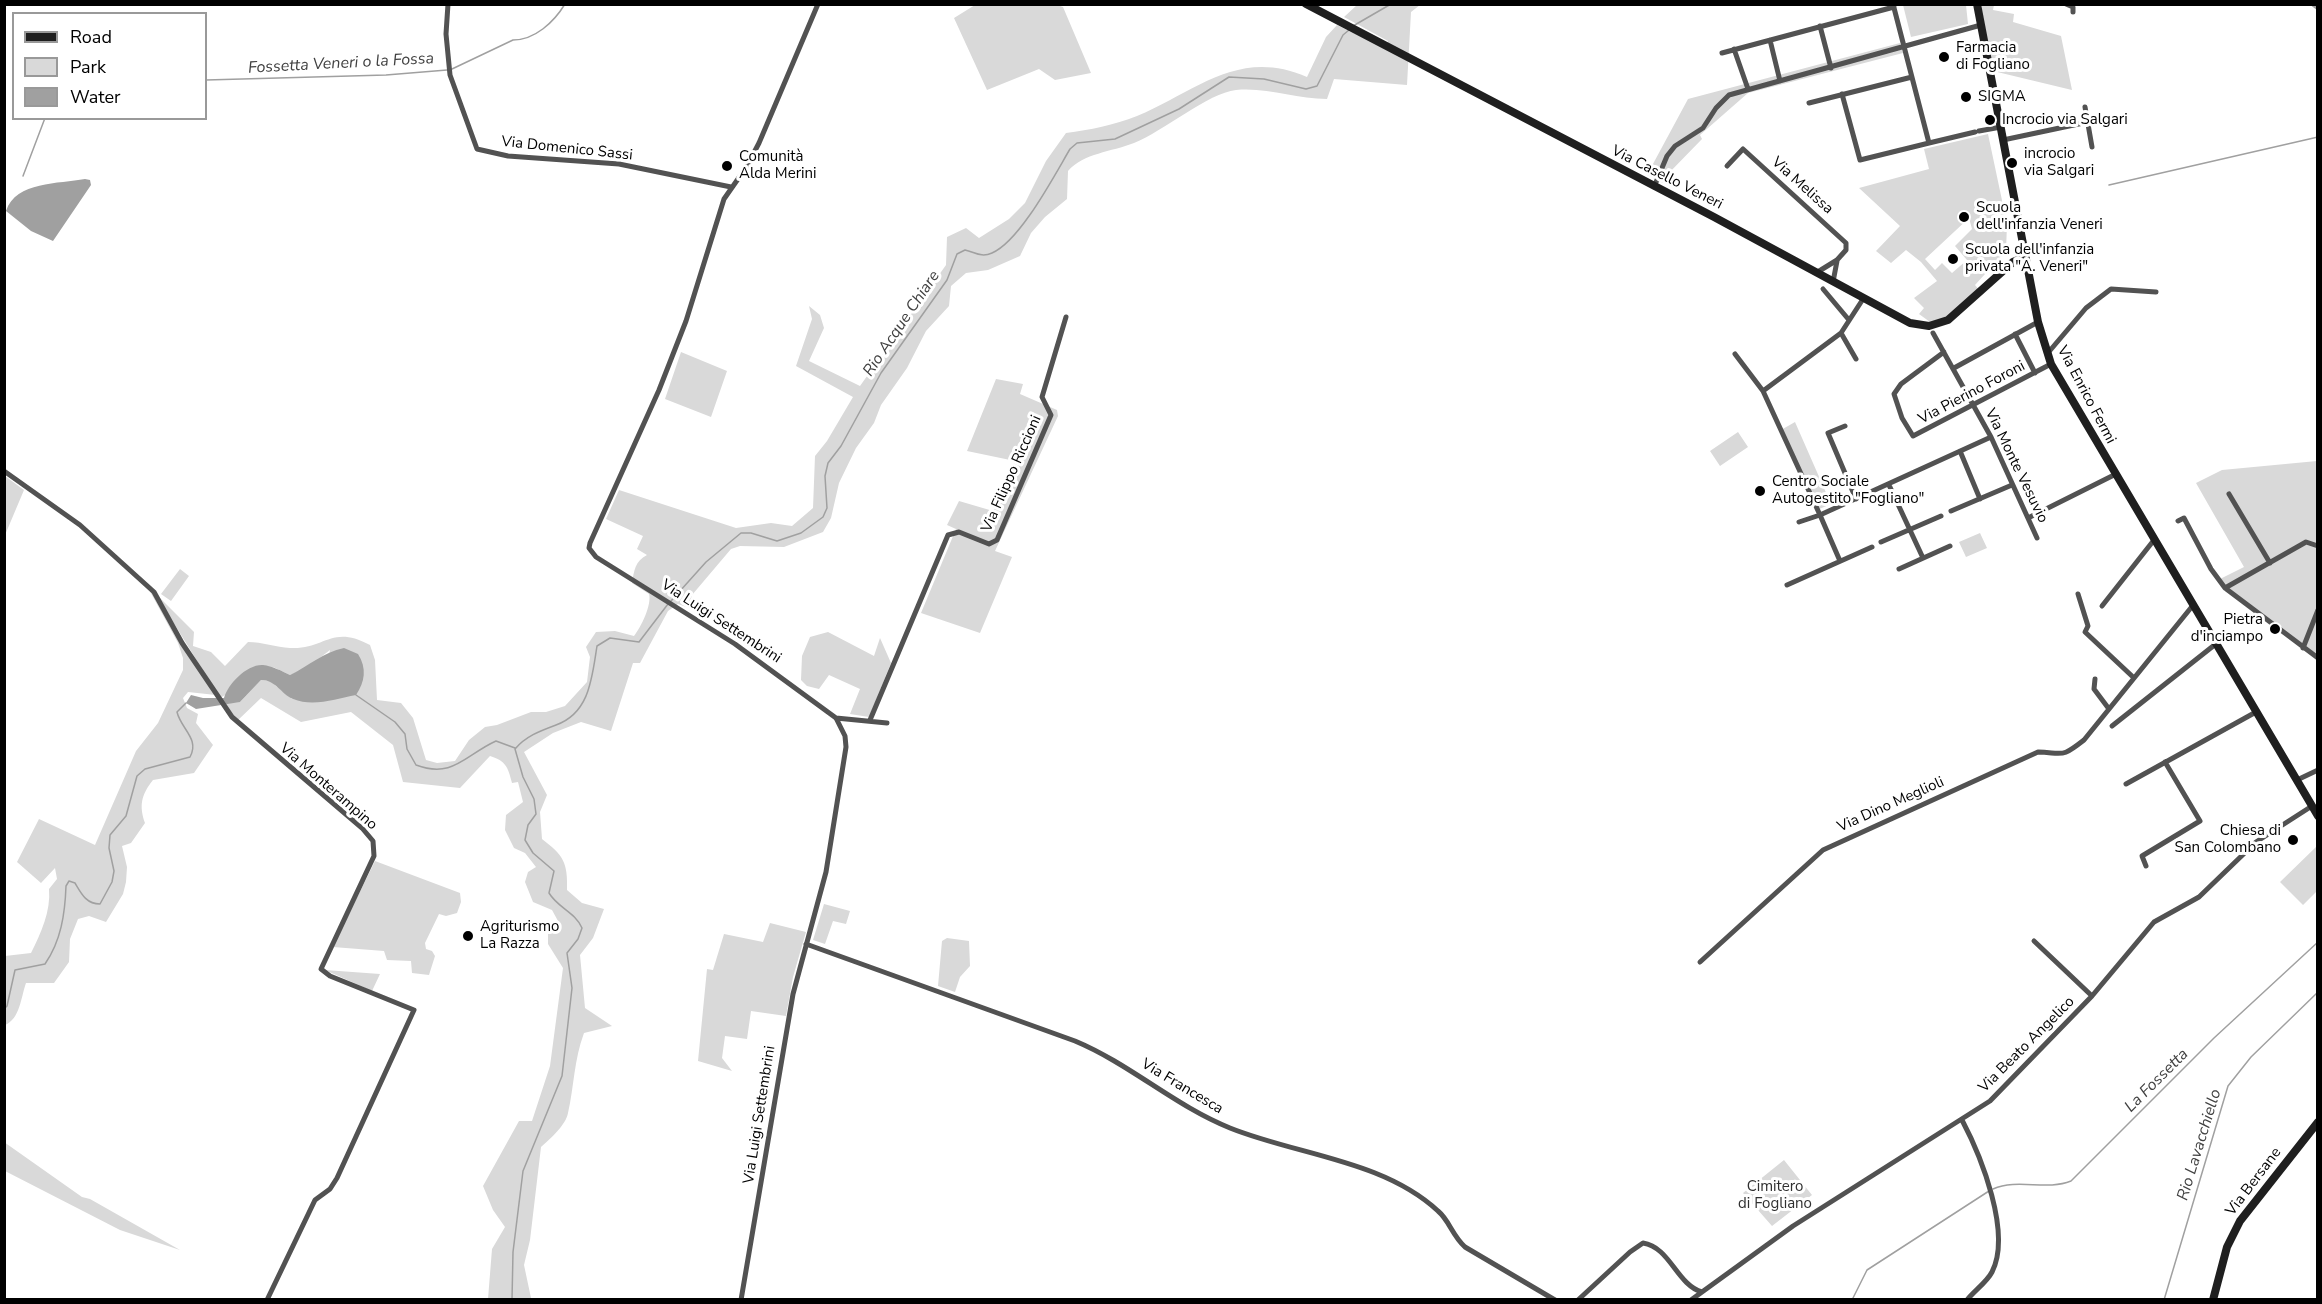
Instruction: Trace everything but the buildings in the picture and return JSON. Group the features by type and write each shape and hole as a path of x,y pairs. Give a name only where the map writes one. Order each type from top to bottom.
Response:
{"street":[{"name":"Via Domenico Sassi","path":"448,4 446,34 450,75 477,149 508,156 619,164 731,187"},
{"name":"Via Luigi Settembrini","path":"741,1299 793,994 825,872 846,747 845,736 836,718 735,644 596,557 590,548 590,543 663,380 686,321 731,187 747,166 754,152 818,4"},
{"name":"Via Casello Veneri","path":"1306,4 1910,323 1925,326 1948,320 2008,269 2026,262"},
{"name":"Via Enrico Fermi","path":"1977,4 2038,322 2051,364 2114,475 2318,816"},
{"path":"2066,4 2073,7 2073,12"},
{"path":"1722,53 1894,6 1929,143"},
{"path":"1654,187 1664,161 1675,146 1703,128 1721,100 1729,95 1981,25"},
{"path":"1820,26 1831,68"},
{"path":"1770,40 1780,81"},
{"path":"1734,49 1748,89"},
{"path":"1809,103 1912,77"},
{"path":"1842,94 1860,160 2001,127"},
{"path":"2085,107 2092,147"},
{"path":"2003,140 2088,122"},
{"name":"Via Melissa","path":"1727,166 1743,149 1846,243 1846,250 1837,260 1832,275 1833,282"},
{"path":"1816,273 1837,260"},
{"path":"1823,289 1849,320"},
{"path":"2047,354 2086,308 2111,289 2156,292"},
{"path":"1763,391 1841,333 1863,299"},
{"name":"Via Filippo Riccioni","path":"870,720 948,535 959,532 989,544 997,540 1052,415 1042,398 1066,317"},
{"path":"1954,368 2038,322"},
{"path":"1841,333 1856,359"},
{"name":"Via Monte Vesuvio","path":"1933,333 1991,437 2037,538"},
{"path":"2015,334 2035,373"},
{"name":"Via Pierino Foroni","path":"1944,352 1901,384 1894,394 1902,418 1913,436 2051,364"},
{"path":"1735,354 1763,391 1840,561"},
{"path":"1845,426 1828,433 1856,499"},
{"path":"1799,522 1889,485 1991,437"},
{"path":"1960,451 1980,499"},
{"name":"Via Monterampino","path":"4,471 80,525 154,592 182,643 224,708 248,733 362,828 373,841 374,856 321,969 330,976 414,1010 337,1178 330,1189 315,1200 267,1299"},
{"path":"2028,518 2114,475"},
{"path":"1889,485 1923,558"},
{"path":"1951,511 2012,485"},
{"path":"2229,494 2270,563"},
{"path":"1881,542 1941,516"},
{"path":"2178,521 2184,518 2211,568 2225,588 2318,658"},
{"path":"2102,606 2154,540"},
{"path":"2225,588 2306,542 2318,546"},
{"path":"1787,585 1872,546"},
{"path":"1899,569 1950,546"},
{"path":"2078,594 2088,626 2085,632 2133,677"},
{"name":"Via Dino Meglioli","path":"1700,962 1823,850 2038,752 2057,755 2068,753 2084,741 2193,604"},
{"path":"2303,648 2318,610"},
{"path":"2112,726 2217,644"},
{"path":"2095,680 2094,688 2109,709"},
{"path":"2126,784 2256,712"},
{"path":"836,718 887,723"},
{"path":"2146,866 2142,856 2200,821 2165,762"},
{"path":"2297,780 2318,770"},
{"name":"Via Beato Angelico","path":"1691,1299 1793,1226 1994,1098 2092,996 2154,922 2199,897 2256,842 2312,806"},
{"path":"2034,941 2092,996"},
{"name":"Via Francesca","path":"806,944 1091,1048 1230,1128 1369,1172 1391,1182 1438,1211 1453,1235 1465,1247 1555,1299"},
{"path":"1962,1120 1993,1195 1999,1239 1992,1272 1967,1299"},
{"name":"Via Bersane","path":"2213,1299 2227,1247 2240,1221 2318,1122"},
{"path":"1578,1299 1643,1243 1657,1249 1690,1286 1702,1292"}],"green space":[{"path":"975,5 1057,5 1063,7 1091,73 1055,80 1039,69 987,90 954,18"},
{"path":"1357,5 1420,5 1411,12 1407,85 1334,79 1327,99 1259,90 1236,90 1212,98 1134,143 1090,157 1074,165 1068,171 1067,199 1045,217 1031,233 1020,256 988,270 966,273 951,286 949,306 926,331 907,368 881,405 874,423 856,448 839,483 831,518 823,532 784,547 740,546 731,549 692,595 689,608 678,604 668,611 640,663 633,663 611,731 581,722 553,733 524,752 547,795 540,812 542,839 563,860 567,890 582,903 604,909 593,938 580,955 585,1008 612,1026 584,1033 578,1053 567,1118 557,1132 541,1147 530,1240 524,1265 531,1298 539,1299 488,1299 492,1249 505,1227 493,1210 483,1186 519,1121 532,1121 550,1066 563,968 548,944 548,928 558,921 552,910 533,902 525,882 528,872 536,867 525,853 514,848 505,830 506,815 523,802 518,782 512,783 505,765 490,756 460,788 403,782 393,745 351,712 301,722 261,698 236,722 221,703 240,702 261,680 270,681 292,699 321,702 330,650 308,667 290,675 273,667 220,698 162,604 216,695 188,692 183,698 187,708 198,714 196,723 213,745 194,773 153,780 142,801 145,823 131,843 122,846 127,867 123,894 106,922 89,916 78,919 70,939 69,962 54,983 26,983 17,1013 5,1025 5,956 31,953 47,914 49,889 57,879 55,868 41,883 17,862 39,819 95,845 136,751 158,723 183,670 183,658 178,643 146,584 194,632 193,646 211,652 225,666 248,642 302,648 337,637 346,637 370,645 375,660 377,700 401,703 413,718 426,760 437,763 455,761 469,740 485,727 497,725 531,712 546,712 565,706 587,682 590,657 586,647 596,632 615,631 634,636 637,632 650,599 649,594 632,583 634,570 647,555 637,549 643,536 606,519 619,490 736,528 771,523 792,526 813,508 815,456 827,441 853,397 796,366 812,319 809,306 820,315 824,328 809,361 860,386 946,265 947,237 966,228 979,238 1009,219 1025,203 1046,161 1066,133 1102,127 1137,116 1199,85 1239,70 1260,67 1283,69 1307,77 1326,37 1337,25 1386,49 1388,41 1344,17"},
{"path":"1903,5 1966,5 1968,24 1911,37"},
{"path":"1981,5 1994,5 1993,10 2014,14 2013,22 2061,36 2072,90 1993,71"},
{"path":"1900,43 1903,53 1748,93 1700,135 1702,139 1666,176 1663,183 1647,175 1688,99"},
{"path":"1988,134 2007,224 2006,251 1975,285 1980,291 1947,318 1930,322 1919,314 1924,308 1914,298 1937,281 1921,262 1906,250 1891,263 1876,251 1900,226 1859,188 1929,169 1924,149","holes":["1969,218 1972,229 1955,246 1967,260 1952,273 1942,263 1935,270 1925,259"]},
{"path":"681,352 727,371 711,417 665,399"},
{"path":"996,379 1023,384 1020,394 1057,410 1058,416 995,551 1012,557 980,633 921,613 956,529 947,525 959,501 993,511 1015,461 967,451"},
{"path":"1795,422 1831,504 1817,510 1781,430"},
{"path":"1738,432 1748,447 1720,466 1710,451"},
{"path":"2317,461 2317,658 2218,580 2244,567 2196,483 2222,470"},
{"path":"5,476 24,490 5,535"},
{"path":"1980,533 1987,548 1966,557 1959,542"},
{"path":"180,569 189,576 171,601 161,594"},
{"path":"828,632 874,656 880,638 891,663 869,717 850,714 860,689 829,675 819,689 807,686 801,680 802,656 810,637"},
{"path":"2317,846 2317,891 2303,905 2280,882"},
{"path":"375,861 460,893 461,902 457,913 446,916 439,914 425,943 426,949 432,951 435,956 429,975 412,973 411,961 387,960 384,951 333,947"},
{"path":"824,904 850,911 846,924 833,921 825,944 813,940"},
{"path":"770,923 806,932 793,977 786,1016 751,1011 747,1039 725,1036 722,1058 732,1071 698,1061 707,969 713,970 724,934 763,942"},
{"path":"947,938 969,941 970,966 960,977 955,992 938,986 942,941"},
{"path":"325,970 380,974 372,991"},
{"path":"4,1142 82,1197 90,1199 180,1250 120,1230 5,1171"},
{"name":"Cimitero di Fogliano","path":"1784,1160 1812,1195 1772,1226 1743,1193"}],"water":[{"path":"90,180 91,185 53,241 31,231 6,211 11,201 29,189 51,183"},
{"path":"344,648 358,654 363,664 363,680 356,695 324,702 301,701 289,697 271,682 261,680 240,702 196,709 186,703 191,695 203,698 224,698 239,676 251,668 270,666 290,675 323,656"}],"waterway":[{"name":"Fossetta Veneri o la Fossa","path":"452,69 513,40 529,37 543,29 565,4"},
{"name":"Rio Acque Chiare","path":"1353,26 1391,4"},
{"path":"2314,4 2318,7"},
{"name":"Rio Acque Chiare","path":"671,601 706,562 741,533 751,533 777,541 801,533 823,517 827,508 825,476 828,463 841,446 881,373 947,280 957,254 965,250 981,255 988,254 1003,246 1025,222 1070,149 1077,143 1115,139 1179,109 1229,77 1264,79 1306,89 1317,86 1343,35 1349,30"},
{"name":"Fossetta Veneri o la Fossa","path":"207,80 386,75 447,70"},
{"name":"Fossetta Veneri o la Fossa","path":"23,176 44,120"},
{"path":"2109,185 2318,137"},
{"name":"Rio Acque Chiare","path":"515,749 529,737 556,725 576,712 583,703 591,681 597,646 610,638 639,642 668,604"},
{"path":"356,695 395,722 405,734 407,749 416,765 429,769 449,767 496,741 515,748"},
{"path":"4,1009 7,1006 15,970 45,964 55,946 65,907 66,886 69,881 75,883 88,900 100,904 112,882 114,871 109,848 110,835 126,816 137,776 145,769 190,757 193,745 177,712 186,703"},
{"path":"512,1300 513,1252 523,1171 562,1076 572,988 567,953 578,939 582,928 549,893 554,871 533,853 525,840 528,825 536,814 534,799 523,777 515,749"},
{"name":"La Fossetta","path":"1993,1189 2012,1185 2052,1185 2071,1181 2214,1038 2318,942"},
{"name":"Rio Lavacchiello","path":"2164,1300 2228,1086 2251,1057 2318,992"},
{"name":"La Fossetta","path":"1852,1300 1867,1270 1989,1191"}],"place":[{"name":"Farmacia di Fogliano","path":"1944,57"},
{"name":"SIGMA","path":"1966,97"},
{"name":"Incrocio via Salgari","path":"1990,120"},
{"name":"incrocio via Salgari","path":"2012,163"},
{"name":"Comunità Alda Merini","path":"727,166"},
{"name":"Scuola dell'infanzia Veneri","path":"1964,217"},
{"name":"Scuola dell'infanzia privata \"A. Veneri\"","path":"1953,259"},
{"name":"Centro Sociale Autogestito \"Fogliano\"","path":"1760,491"},
{"name":"Pietra d'inciampo","path":"2275,629"},
{"name":"Chiesa di San Colombano","path":"2293,840"},
{"name":"Agriturismo La Razza","path":"468,936"}]}
